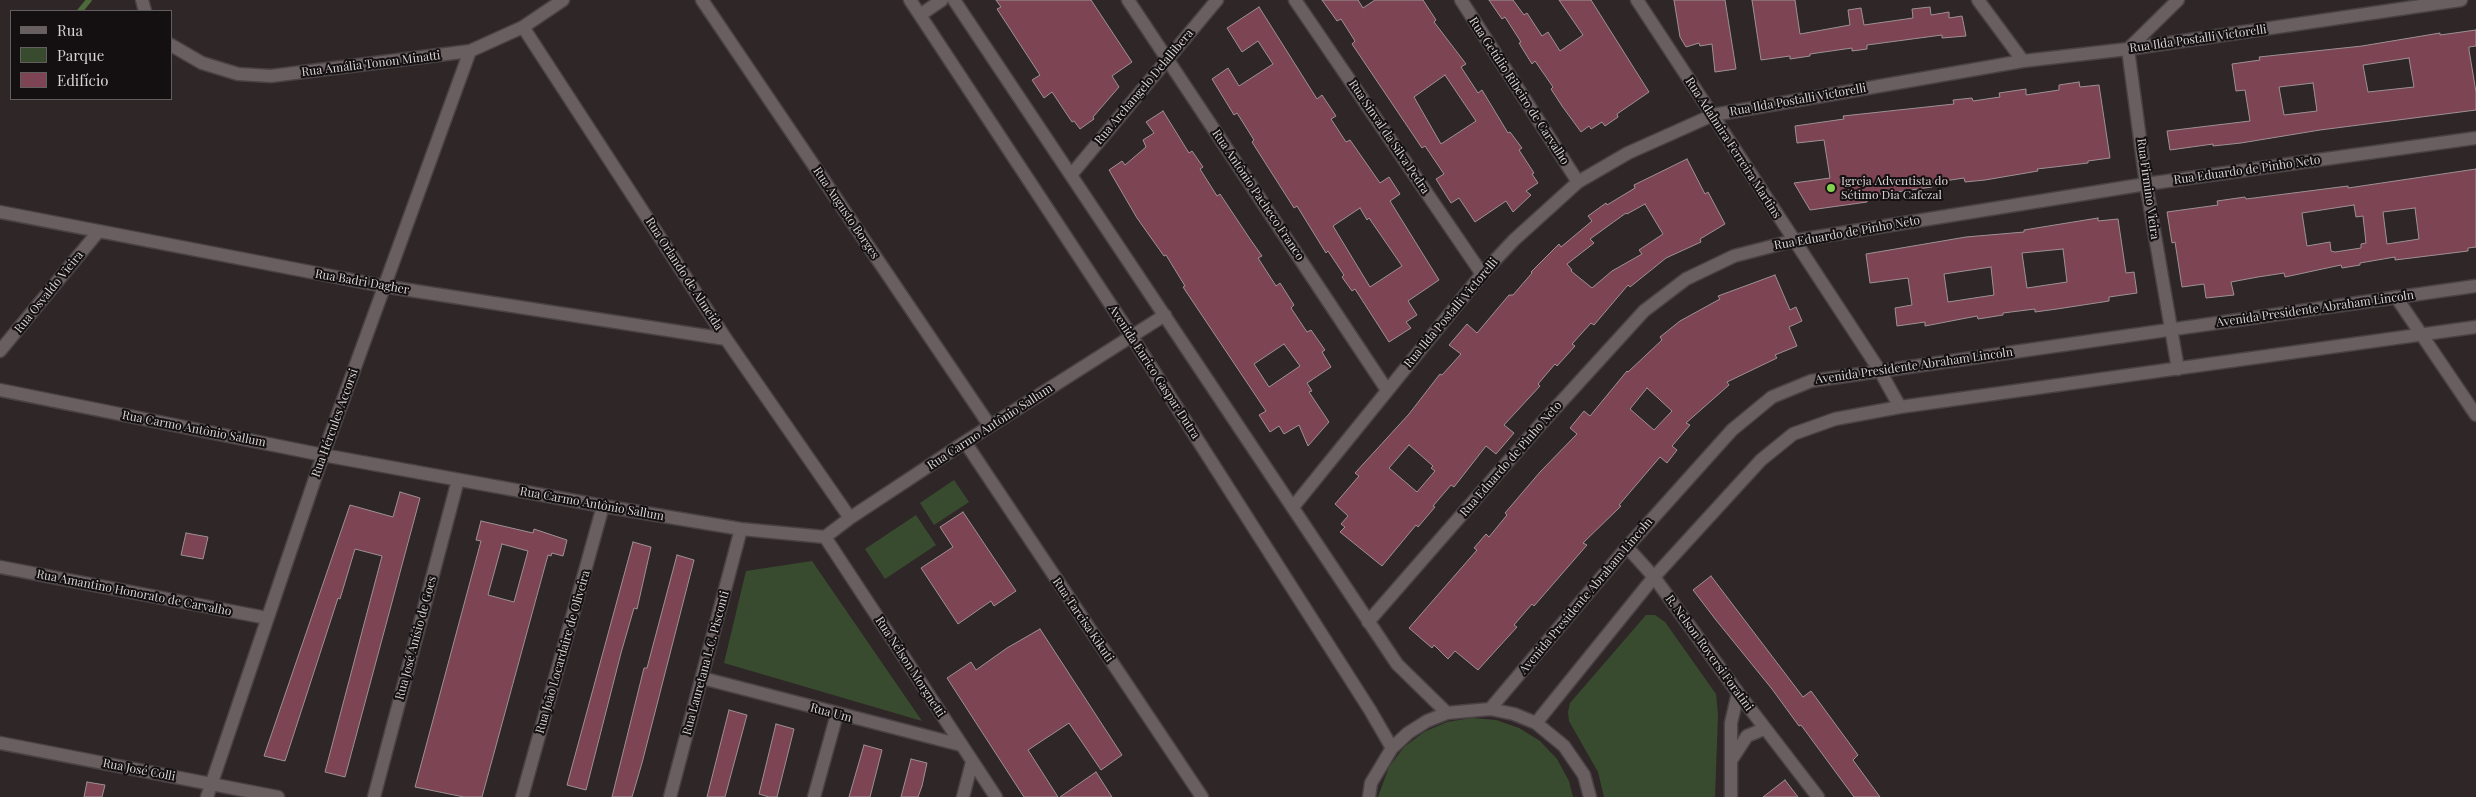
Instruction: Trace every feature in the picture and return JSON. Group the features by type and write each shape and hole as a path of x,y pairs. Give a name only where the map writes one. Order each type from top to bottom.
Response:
{"street":[{"name":"Rua Amália Tonon Minatti","path":"172,46 202,63 238,74 271,76 470,51 523,28 563,0"},
{"name":"Rua Augusto Borges","path":"702,0 990,426"},
{"name":"Avenida Eurico Gaspar Dutra","path":"910,0 1132,337 1370,710 1392,748"},
{"path":"920,15 942,0"},
{"path":"954,0 1397,664 1447,713"},
{"name":"Rua Antônio Pacheco Franco","path":"1128,0 1387,390"},
{"name":"Rua Archangelo Delallibera","path":"1071,175 1217,0"},
{"name":"Rua Sinval da Silva Pedra","path":"1295,0 1482,274"},
{"name":"Rua Getúlio Ribeiro de Carvalho","path":"1460,0 1578,182"},
{"name":"Rua Adalmira Ferreira Martins","path":"1637,0 1713,115 1792,241 1880,371 1900,407"},
{"path":"1978,0 2023,62"},
{"path":"2128,49 2178,0"},
{"name":"Rua Ilda Postalli Victorelli","path":"1293,508 1482,274 1514,240 1578,182 1628,153 1713,115 2023,62 2128,49 2461,0"},
{"name":"Rua Orlando de Almeida","path":"523,28 726,339 850,518"},
{"name":"Rua Firmino Vieira","path":"2128,49 2146,184 2178,369"},
{"name":"Rua Hércules Accorsi","path":"209,791 323,455 470,51"},
{"name":"Rua Eduardo de Pinho Neto","path":"1368,622 1540,425 1644,311 1686,280 1734,256 1792,241 2146,184 2476,138"},
{"name":"Rua Badri Dagher","path":"0,212 383,286 726,339"},
{"name":"Rua Osvaldo Vieira","path":"0,352 98,232"},
{"name":"Avenida Presidente Abraham Lincoln","path":"1490,709 1627,547 1732,430 1772,397 1811,381 2476,286"},
{"path":"2396,297 2476,415"},
{"name":"Rua Carmo Antônio Sallum","path":"0,390 323,455 603,506 741,530 825,537 850,518 965,442 1165,315"},
{"path":"1536,723 1654,577 1761,460 1793,434 1835,419 1900,407 2476,327"},
{"name":"Rua Tarcisa Kikuti","path":"965,442 1202,797"},
{"name":"Rua José Anísio de Goes","path":"374,797 458,480"},
{"name":"Rua João Locardaire de Oliveira","path":"522,797 603,506"},
{"name":"Rua Lauretana L.C. Pisconti","path":"670,797 741,530"},
{"name":"Rua Nélson Morgnetti","path":"825,537 996,797"},
{"name":"R. Nelson Roversi Foratini","path":"1627,547 1654,577 1738,694 1818,797"},
{"name":"Rua Amantino Honorato de Carvalho","path":"0,567 267,618"},
{"name":"Rua Um","path":"702,678 961,745"},
{"path":"1731,797 1732,723 1738,694"},
{"path":"1369,797 1372,783 1392,748 1408,733 1427,721 1447,713 1490,709 1514,714 1536,723 1564,746 1584,775 1590,797"},
{"path":"814,797 837,714"},
{"path":"1732,759 1747,736 1764,728"},
{"name":"Rua José Colli","path":"0,742 209,791 278,797"},
{"path":"963,797 972,762"}],"green space":[{"path":"954,480 969,502 934,525 920,503"},
{"path":"916,515 936,545 885,579 865,549"},
{"path":"812,561 922,721 724,663 746,571"},
{"path":"1646,615 1655,615 1665,622 1716,694 1718,715 1715,797 1604,797 1598,772 1569,721 1570,703"},
{"path":"1471,718 1496,720 1519,728 1540,741 1557,759 1569,781 1573,797 1378,797 1389,767 1404,747 1424,732 1447,722"}],"building":[{"path":"996,0 1091,0 1132,62 1112,76 1119,87 1093,117 1094,119 1080,129 1074,121 1072,122 1052,92 1044,98 1032,80 1040,75 997,9 1001,7"},
{"path":"1322,0 1358,0 1363,8 1375,0 1423,0 1436,20 1434,22 1466,64 1461,67 1478,93 1482,90 1508,133 1510,132 1522,148 1519,150 1534,173 1532,174 1538,183 1526,191 1531,195 1513,212 1506,201 1475,222 1459,198 1451,203 1436,179 1444,174 1425,146 1422,148 1352,44 1355,41 1341,19 1337,21","holes":["1445,75 1476,121 1441,144 1414,97"]},
{"path":"1489,0 1513,0 1524,15 1527,13 1542,36 1548,32 1560,51 1583,35 1559,0 1591,0 1649,92 1617,114 1618,117 1605,126 1602,122 1591,129 1589,126 1581,132 1562,106 1551,89 1553,87 1535,61 1532,64 1505,17 1502,19"},
{"path":"1674,0 1725,0 1736,69 1715,72 1712,44 1700,46 1699,43 1686,47 1680,37"},
{"path":"1752,0 1795,0 1800,34 1850,25 1848,10 1861,8 1864,25 1913,18 1912,9 1930,7 1931,15 1949,12 1949,18 1962,16 1966,36 1942,38 1942,35 1867,45 1867,49 1852,51 1852,48 1790,59 1790,56 1761,60"},
{"path":"1259,7 1317,99 1322,95 1336,116 1331,119 1346,142 1350,140 1380,183 1389,177 1400,194 1390,201 1439,280 1408,301 1417,315 1406,322 1411,328 1389,342 1355,289 1352,291 1342,277 1344,275 1328,251 1326,253 1297,206 1294,208 1252,142 1254,140 1237,113 1234,115 1212,79 1228,68 1239,86 1273,64 1258,41 1242,52 1227,28","holes":["1360,208 1367,220 1369,218 1402,266 1370,287 1333,226"]},
{"path":"2476,30 2476,46 2469,47 2469,50 2476,92 2476,110 2320,130 2241,143 2213,146 2213,144 2170,150 2167,131 2250,121 2245,90 2236,91 2232,64 2260,60 2259,57 2362,46 2440,33 2440,35","holes":["2409,58 2414,87 2368,92 2363,65","2313,83 2317,111 2284,115 2279,87"]},
{"path":"2079,82 2080,87 2099,85 2110,158 2088,161 2088,163 2037,169 2038,171 1985,180 1965,182 1964,178 1931,183 1932,187 1867,196 1867,202 1810,210 1794,183 1830,178 1824,140 1797,143 1795,126 1844,119 1843,116 1954,104 1953,100 1972,98 1973,101 2000,97 1999,93 2026,89 2026,95 2059,90 2059,85"},
{"path":"1163,111 1189,153 1192,151 1203,167 1200,169 1217,196 1220,194 1262,256 1258,258 1276,286 1280,283 1294,305 1291,308 1307,332 1311,330 1325,350 1322,352 1331,367 1307,383 1312,391 1309,392 1329,422 1308,446 1299,425 1284,434 1279,426 1270,432 1259,415 1266,411 1183,287 1185,286 1166,255 1164,256 1137,218 1109,170 1122,161 1125,165 1146,147 1143,140 1154,133 1146,122","holes":["1284,344 1300,366 1269,387 1254,364"]},
{"path":"1687,159 1705,194 1708,192 1725,224 1700,239 1701,242 1666,258 1630,287 1628,285 1594,325 1591,323 1572,344 1575,346 1557,366 1555,364 1538,384 1540,386 1504,425 1514,433 1496,454 1486,446 1454,487 1451,485 1418,527 1416,525 1382,566 1340,532 1345,527 1341,524 1348,516 1335,504 1359,476 1355,473 1409,414 1440,374 1442,375 1461,354 1449,345 1467,324 1477,333 1509,295 1513,295 1531,272 1559,244 1561,247 1592,221 1588,216 1606,203 1607,205 1635,188 1634,185","holes":["1645,204 1663,234 1639,250 1642,254 1612,271 1592,288 1571,271 1567,264 1594,243 1590,239 1626,213","1409,445 1433,466 1431,468 1435,471 1417,492 1389,468"]},
{"path":"2476,169 2476,247 2468,248 2468,251 2395,260 2395,257 2342,268 2341,265 2285,277 2284,273 2231,282 2234,295 2206,298 2204,284 2182,287 2175,242 2172,243 2167,212 2218,205 2217,201 2245,197 2246,199 2348,186 2348,188","holes":["2354,205 2356,217 2363,216 2366,243 2361,244 2361,248 2335,252 2331,251 2330,242 2307,246 2302,213","2415,208 2419,239 2387,244 2383,212"]},
{"path":"2098,218 2098,221 2118,219 2126,273 2134,272 2137,293 2109,297 2109,301 2057,309 2035,312 2035,309 2003,313 2003,315 1978,319 1977,316 1925,326 1925,322 1897,326 1895,308 1912,305 1908,278 1870,283 1866,254 1966,237 2024,232 2024,230","holes":["2063,249 2067,282 2027,288 2022,253","1991,267 1994,295 1948,302 1944,274"]},
{"path":"1775,275 1790,310 1796,307 1802,321 1789,327 1797,346 1775,355 1777,358 1727,382 1729,385 1686,423 1690,425 1672,446 1677,450 1667,463 1660,457 1619,505 1621,506 1583,543 1587,545 1534,606 1532,604 1514,625 1517,627 1478,670 1455,651 1448,659 1434,645 1432,648 1409,628 1477,550 1474,548 1486,534 1489,537 1507,515 1505,513 1540,472 1577,434 1570,428 1584,411 1590,416 1627,371 1662,340 1660,337 1680,321 1720,299 1718,296","holes":["1647,388 1672,411 1654,430 1630,409"]},
{"path":"400,492 420,498 345,777 325,772 382,556 355,549 285,761 264,756 350,505 393,517"},
{"path":"963,512 1016,591 994,606 991,601 958,624 921,568 953,547 940,527"},
{"path":"481,521 533,533 534,529 567,540 563,556 552,553 551,556 548,555 482,797 464,797 415,787 481,541 476,540","holes":["502,544 528,551 514,602 488,595"]},
{"path":"186,533 208,537 203,559 181,555"},
{"path":"633,542 651,547 637,609 634,608 621,653 586,790 567,785"},
{"path":"677,555 694,560 642,763 632,797 612,797 644,668 647,668"},
{"path":"1711,576 1803,697 1811,691 1858,755 1853,760 1880,797 1854,797 1801,725 1799,726 1693,590"},
{"path":"1040,629 1122,755 1101,770 1069,723 1028,750 1058,797 1024,797 947,678 971,662 976,670 1007,648"},
{"path":"729,710 747,715 725,797 707,797"},
{"path":"776,724 794,729 777,797 769,797 759,794"},
{"path":"864,745 882,750 870,797 849,797"},
{"path":"911,759 927,763 922,786 918,797 901,797"},
{"path":"1096,772 1112,797 1060,797"},
{"path":"1785,780 1798,797 1763,797"},
{"path":"87,782 105,785 102,797 84,797"}],"waterway":[{"path":"81,10 89,0"}],"place":[{"name":"Igreja Adventista do Sétimo Dia Cafezal","path":"1831,188"}]}
